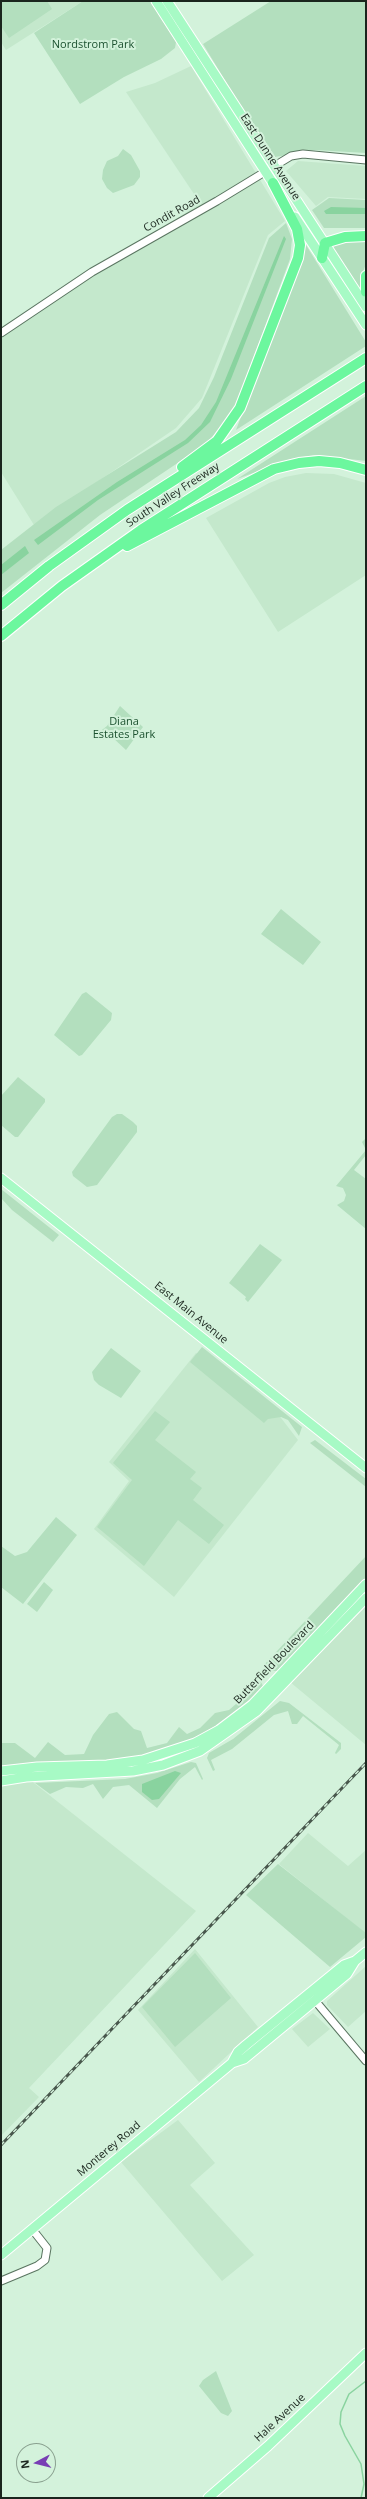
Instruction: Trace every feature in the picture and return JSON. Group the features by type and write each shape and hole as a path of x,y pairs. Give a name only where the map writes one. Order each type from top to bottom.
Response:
{"highway":[{"path":"127,510 217,441 240,408 300,251 298,229 273,183"},
{"path":"322,258 325,243 345,237 366,236"},
{"path":"366,276 366,292"},
{"path":"330,381 366,353"},
{"name":"South Valley Freeway","path":"1,605 49,566 127,510 366,358"},
{"name":"South Valley Freeway","path":"1,636 89,566 174,508 366,386"},
{"path":"89,566 274,469 299,463 319,461 340,463 366,470"}],"main road":[{"name":"East Dunne Avenue","path":"156,1 264,171 366,325"},
{"name":"East Dunne Avenue","path":"166,1 366,307"},
{"name":"East Main Avenue","path":"1,1178 366,1468"},
{"name":"Butterfield Boulevard","path":"1,1771 36,1767 107,1765 143,1760 195,1743 219,1730 252,1705 366,1584"},
{"name":"Butterfield Boulevard","path":"1,1781 26,1777 133,1771 163,1765 200,1751 257,1711 366,1598"},
{"name":"Monterey Road","path":"1,2255 232,2063 244,2059 312,1997 344,1965 355,1961 366,1952"},
{"name":"Hale Avenue","path":"208,2498 279,2436 366,2353"}],"street":[{"name":"Condit Road","path":"1,332 92,272 291,156 302,154 366,160"},
{"path":"312,1997 366,2061"},
{"path":"1,2281 37,2266 45,2260 47,2248 32,2229"}],"shaded area":[{"path":"1,1 83,1 6,50 1,42"},
{"path":"191,66 285,221 268,235 202,398 176,428 34,525 1,472 1,336 200,203 126,92 155,83"},
{"path":"298,161 366,166 366,199 328,197 316,206 286,171"},
{"path":"331,207 366,208 366,214 326,214 324,211"},
{"path":"284,236 286,239 231,379 210,422 188,443 98,500 38,545 34,540 117,482 185,440 201,425 216,402"},
{"path":"306,473 334,474 366,483 366,575 278,632 206,518 269,483 285,477"},
{"path":"25,546 29,553 1,575 1,565"},
{"path":"196,1353 278,1414 298,1440 174,1597 94,1529 129,1481 109,1462"},
{"path":"366,1602 366,1745 290,1682"},
{"path":"1,1751 34,1783 196,1911 29,2088 39,2097 1,2136"},
{"path":"175,1771 181,1773 159,1799 152,1800 142,1792 142,1784"},
{"path":"308,1833 348,1866 366,1850 366,1934 279,1864"},
{"path":"195,1949 258,2027 199,2082 138,2010"},
{"path":"366,1966 366,2011 348,2027 327,2005 327,2001"},
{"path":"313,2013 330,2029 308,2047 292,2029"},
{"path":"178,2120 215,2163 190,2185 254,2255 222,2281 121,2162"}],"green space":[{"path":"1,1 47,1 52,9 9,38 1,26"},
{"name":"Nordstrom Park","path":"83,1 150,1 176,42 175,48 161,59 124,77 80,104 34,33"},
{"path":"271,1 366,1 366,153 315,150 275,157 246,115 203,44"},
{"path":"123,149 131,155 140,171 140,177 134,185 113,193 107,188 102,179 103,170 107,161 118,156"},
{"path":"329,198 366,200 366,228 324,228 312,210"},
{"path":"286,223 292,239 290,259 235,407 228,418 206,444 100,515 1,593 1,550 56,507 176,432 199,408 214,377 269,238"},
{"path":"366,240 366,264 361,277 361,290 331,245 338,242"},
{"path":"306,245 366,342 366,346 236,430"},
{"path":"366,396 366,461 315,455 291,459 237,479"},
{"name":"Diana Estates Park","path":"120,706 143,727 126,750 112,737 101,740 98,733 107,726"},
{"path":"281,909 321,942 303,965 261,934"},
{"path":"86,992 112,1013 111,1020 82,1055 79,1056 54,1035 82,994"},
{"path":"18,1077 45,1099 45,1102 18,1137 15,1137 1,1125 1,1096"},
{"path":"117,1114 122,1114 133,1122 137,1126 137,1132 97,1185 87,1187 73,1176 72,1172 112,1117"},
{"path":"366,1138 366,1150 362,1142"},
{"path":"366,1150 366,1155 354,1170 366,1179 366,1229 337,1205 344,1201 346,1195 343,1188 336,1186"},
{"path":"1,1189 59,1235 53,1242 12,1210 1,1198"},
{"path":"260,1244 282,1260 248,1302 245,1299 246,1297 229,1283"},
{"path":"202,1347 302,1427 299,1436 288,1420 281,1417 268,1419 264,1423 190,1362"},
{"path":"111,1348 141,1371 121,1398 99,1385 94,1380 92,1372"},
{"path":"155,1411 170,1422 155,1440 196,1472 190,1479 202,1488 193,1500 224,1525 209,1544 178,1520 144,1566 97,1527 132,1480 113,1463"},
{"path":"315,1440 366,1479 366,1487 310,1443"},
{"path":"56,1517 77,1535 23,1604 1,1587 1,1546 15,1556 27,1552"},
{"path":"366,1556 366,1579 279,1671 269,1671 263,1666"},
{"path":"44,1582 53,1590 37,1612 27,1604"},
{"path":"260,1680 263,1686 261,1690 225,1720 192,1740 150,1755 96,1762 49,1762 1,1768 1,1743 15,1743 35,1758 48,1742 65,1755 84,1754 93,1735 109,1714 117,1712 134,1729 141,1731 147,1748 167,1743 179,1727 187,1734 200,1728 215,1713 229,1710 251,1691"},
{"path":"280,1701 289,1703 341,1743 341,1749 336,1754 335,1753 339,1745 303,1716 297,1724 292,1724 288,1711 274,1715 232,1749 211,1760 215,1770 213,1771 207,1758 209,1753 233,1739"},
{"path":"191,1762 196,1763 203,1779 202,1780 195,1767 180,1779 157,1808 129,1785 113,1787 103,1799 93,1784 83,1788 66,1787 50,1794 35,1783 125,1779 157,1773"},
{"path":"278,1864 366,1933 366,1937 330,1967 246,1895"},
{"path":"195,1953 231,1998 175,2047 142,2007"},
{"path":"216,2371 232,2411 228,2416 221,2413 199,2386 203,2380"}],"waterway":[{"path":"361,2498 364,2484 361,2464 340,2424 341,2412 349,2394 366,2381"}],"railway":[{"path":"1,2145 366,1763"}]}
